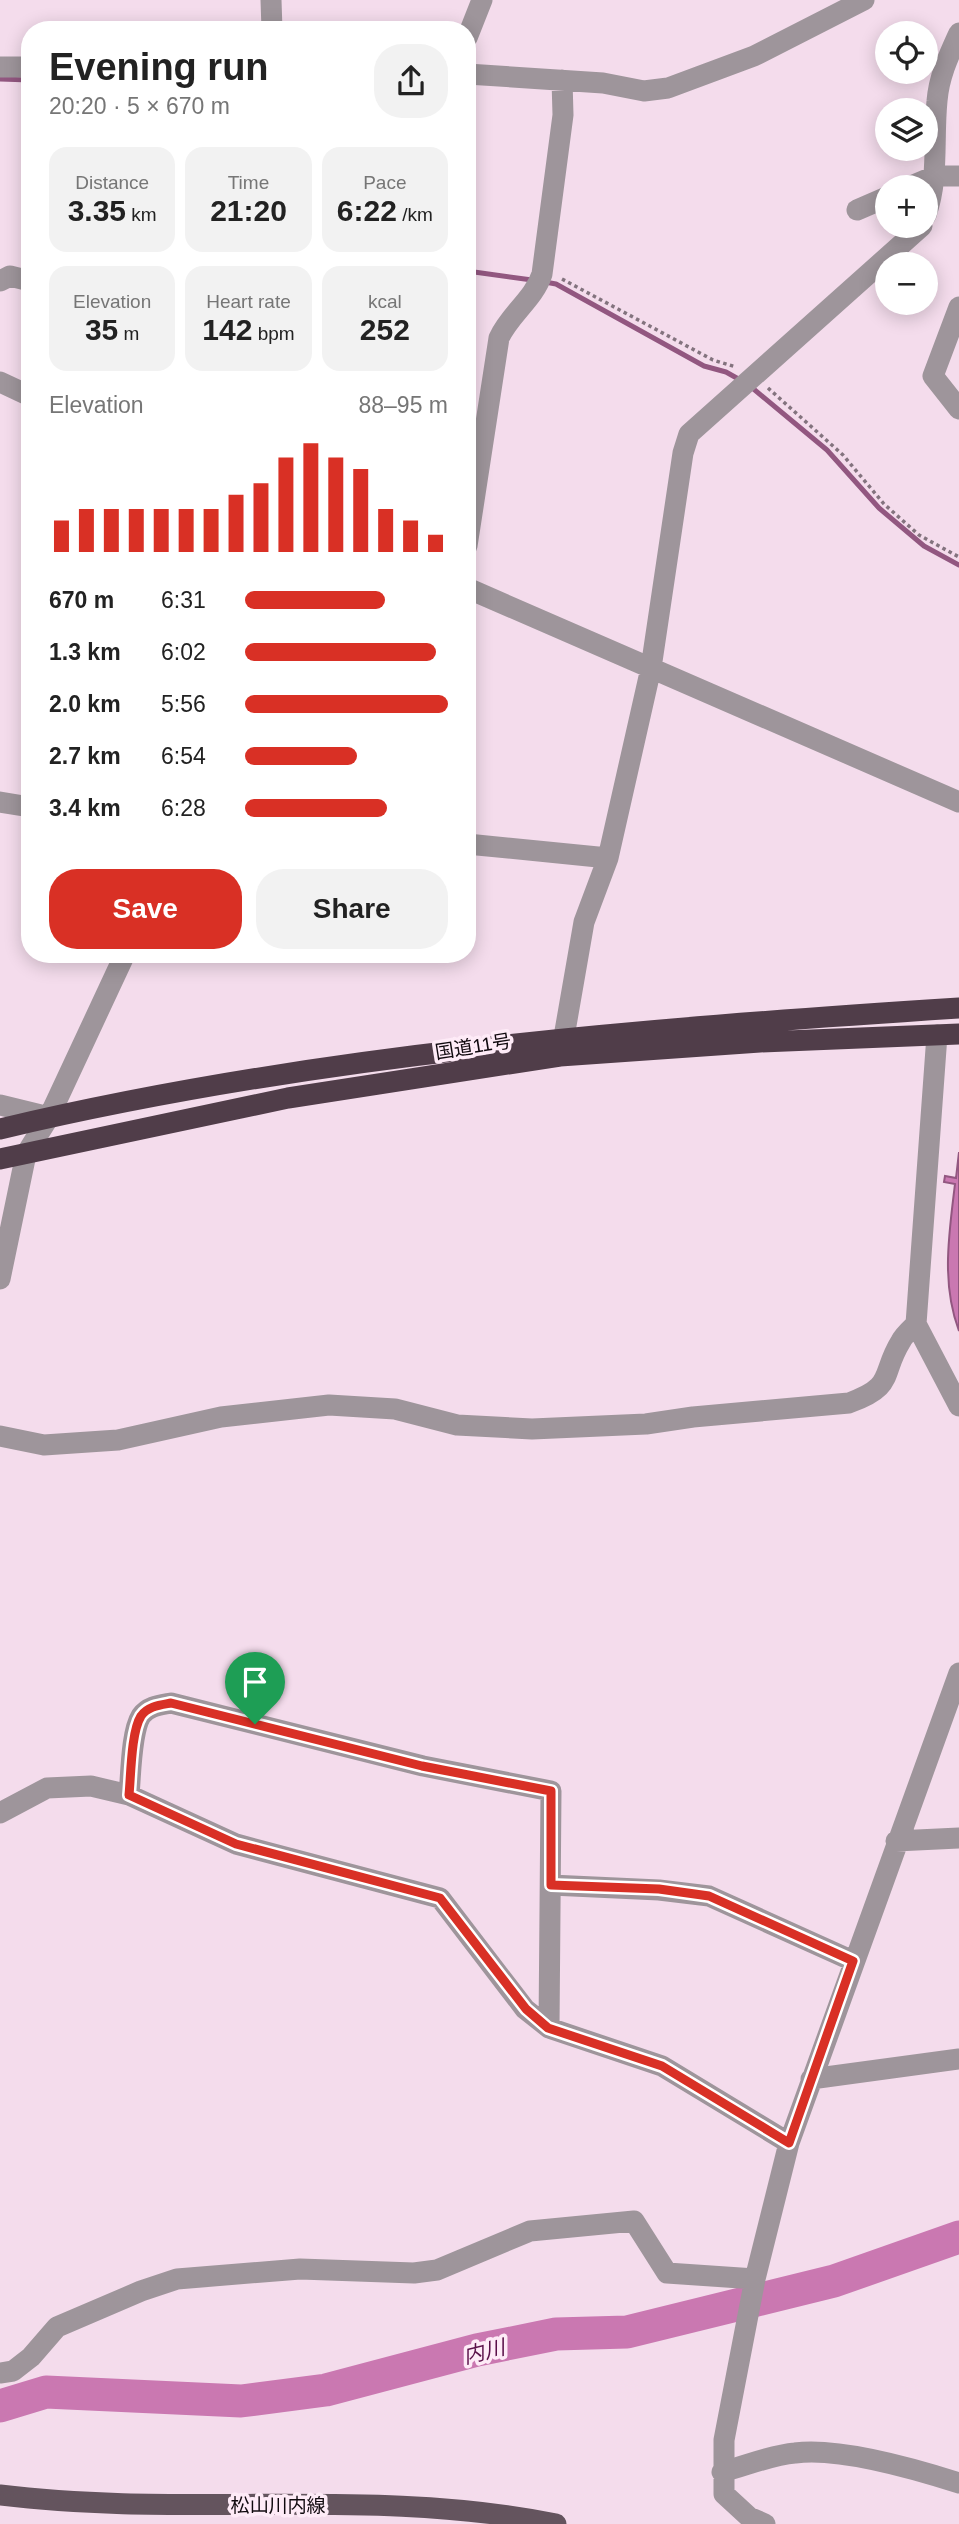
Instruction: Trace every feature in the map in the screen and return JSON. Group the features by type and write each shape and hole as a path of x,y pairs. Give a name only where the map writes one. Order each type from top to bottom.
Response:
{"highway":[{"name":"国道11号","path":"0,1129 49,1117 309,1069 959,1008"},
{"name":"国道11号","path":"0,1159 288,1098 563,1047 959,1034"}],"main road":[{"name":"松山川内線","path":"0,2495 68,2504 422,2506 556,2524"}],"street":[{"path":"271,0 272,21"},
{"path":"474,21 482,0"},
{"path":"476,75 603,83 644,92 668,88 754,56 864,0"},
{"path":"935,175 937,99 944,66 959,33"},
{"path":"0,67 21,68"},
{"path":"476,488 499,338 511,317 540,279 563,115 562,80"},
{"path":"938,176 959,176"},
{"path":"857,210 875,202"},
{"path":"563,1047 584,922 608,858 651,668 683,453 689,434 908,238"},
{"path":"0,281 10,276 21,279"},
{"path":"959,307 933,376 959,409"},
{"path":"0,383 21,392"},
{"path":"476,592 959,802"},
{"path":"0,802 21,806"},
{"path":"476,845 608,858"},
{"path":"0,1279 26,1154 49,1117 121,963"},
{"path":"937,1035 916,1324 959,1406"},
{"path":"0,1105 49,1117"},
{"path":"0,1436 44,1445 118,1440 221,1417 329,1405 395,1409 457,1425 532,1429 646,1424 849,1402 873,1394 890,1371 901,1341 916,1324"},
{"path":"765,2524 748,2517 724,2494 722,2472 724,2440 755,2283 789,2143 896,1841 959,1673"},
{"path":"129,1795 136,1730 141,1716 154,1706 171,1703 422,1766 551,1791 548,2028"},
{"path":"0,1813 47,1788 91,1786 129,1795 236,1844 440,1898 526,2009 548,2028 662,2066 789,2143"},
{"path":"896,1841 959,1838"},
{"path":"551,1885 659,1889 709,1896 853,1961"},
{"path":"811,2079 959,2059"},
{"path":"0,2373 13,2371 31,2357 57,2327 141,2291 177,2279 300,2269 414,2273 438,2270 499,2242 542,2229 634,2221 667,2273 755,2283"},
{"path":"722,2472 794,2453 822,2453 914,2469 959,2483"}],"path":[{"path":"540,279 559,278 747,381 843,455 884,504 919,534 959,557"}],"shaded area":[{"path":"959,1152 959,1331 953,1313 948,1277 955,1184 944,1182 945,1176 956,1178"}],"waterway":[{"path":"0,79 21,80"},
{"path":"476,272 532,280"},
{"path":"545,282 556,284 704,366 726,372 742,381"},
{"path":"750,386 827,450 879,508 924,546 959,565"},
{"name":"内川","path":"0,2406 46,2392 241,2401 326,2390 477,2350 556,2334 627,2332 834,2281 959,2237"}],"route":[{"path":"171,1703 255,1724 422,1766 551,1791 551,1885 659,1889 709,1896 853,1961 789,2143 662,2066 548,2028 526,2009 440,1898 236,1844 129,1795 136,1730 141,1716 154,1706 171,1703"}]}
